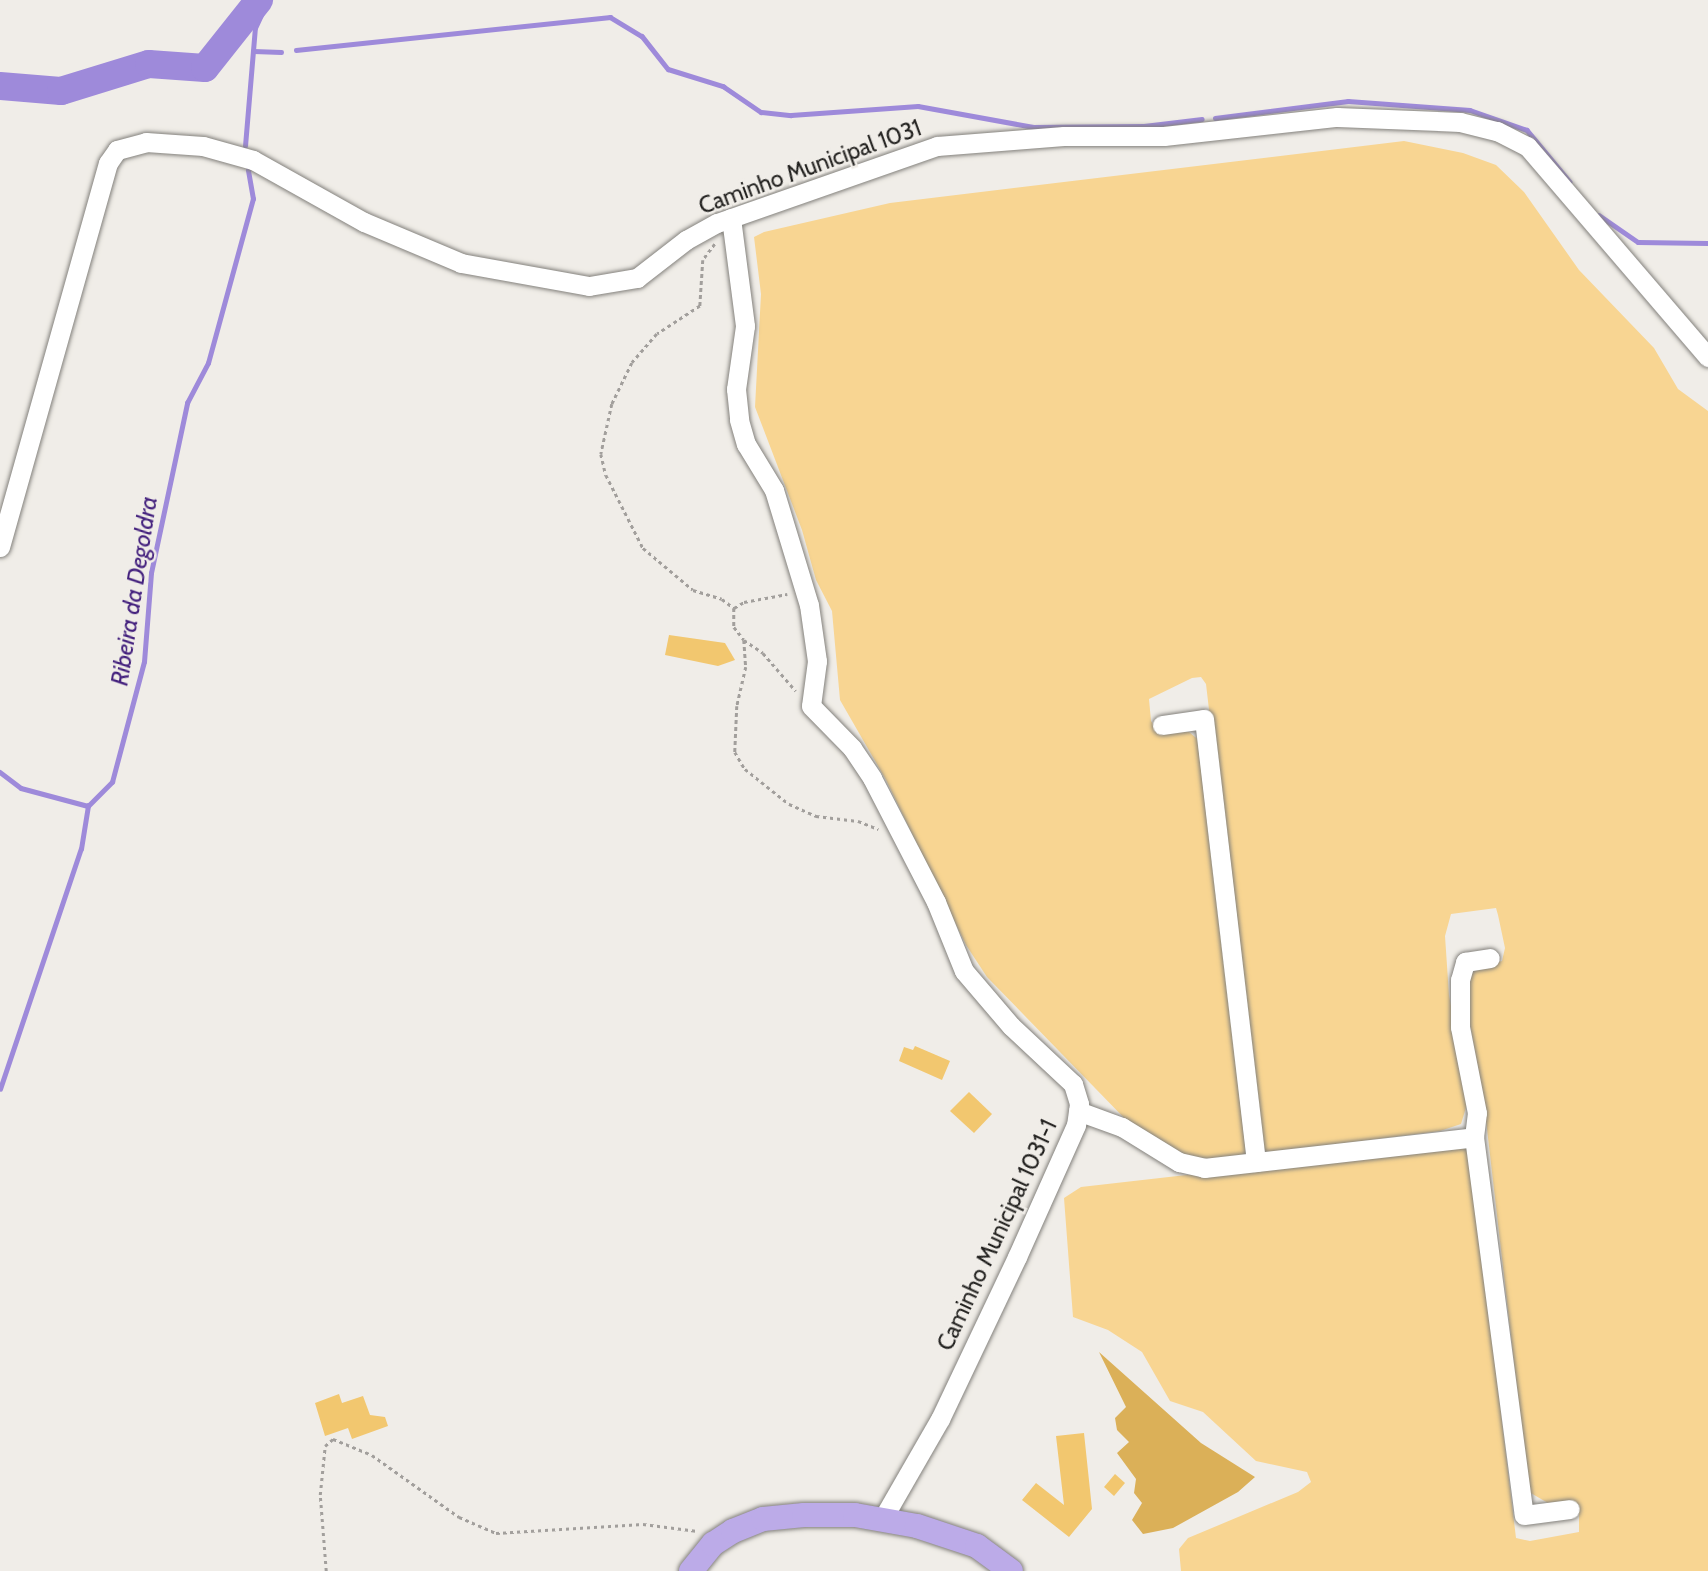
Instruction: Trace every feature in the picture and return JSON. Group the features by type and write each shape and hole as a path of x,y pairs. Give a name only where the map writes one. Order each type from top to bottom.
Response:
{"main road":[{"path":"691,1571 713,1544 733,1531 764,1519 804,1515 883,1518 955,1537 998,1559 1012,1571"}],"street":[{"name":"Caminho Municipal 1031","path":"0,547 108,163 124,146 174,142 233,153 363,222 405,236 443,257 567,284 589,286 637,278 686,240 728,219 937,146 1064,136 1129,139 1201,134 1337,117 1460,122 1497,131 1527,146 1708,357"},
{"path":"728,219 745,326 736,389 739,420 746,444 774,490 809,605 817,661 811,706"},
{"name":"Caminho Municipal 1031-1","path":"811,706 852,748 906,844 964,971 1011,1026 1073,1084 1078,1111 1076,1125 940,1419 883,1518"},
{"path":"1162,724 1203,719 1256,1163"},
{"path":"1490,958 1465,962 1460,980 1460,1027 1477,1113 1474,1137 1524,1515 1570,1509"},
{"path":"1078,1111 1122,1127 1179,1162 1204,1168 1474,1137"}],"path":[{"path":"728,219 703,260 700,306 657,334 632,363 612,404 601,454 624,517 643,548 693,590 722,599 734,608"},
{"path":"734,608 777,594 809,605"},
{"path":"734,608 734,627 744,640 763,653 811,706"},
{"path":"744,640 746,667 734,752 745,769 798,808 816,816 858,821 906,844"},
{"path":"326,1571 320,1494 325,1446 333,1439 372,1455 459,1517 496,1534 643,1524 692,1531 733,1531"}],"shaded area":[{"path":"1404,141 1463,153 1496,165 1524,192 1579,270 1654,348 1678,389 1708,411 1708,1571 1181,1571 1179,1549 1188,1538 1298,1492 1311,1482 1307,1472 1256,1461 1203,1412 1170,1401 1142,1352 1108,1330 1073,1317 1064,1198 1081,1187 1460,1144 1469,1148 1516,1538 1530,1541 1579,1532 1579,1505 1570,1501 1548,1503 1529,1492 1484,1103 1467,1007 1469,976 1478,967 1502,961 1505,948 1496,908 1451,914 1445,936 1449,995 1468,1101 1461,1124 1440,1131 1261,1154 1206,684 1201,677 1192,678 1149,699 1151,721 1159,732 1189,732 1201,742 1246,1154 1205,1162 1181,1155 1130,1124 987,977 966,945 886,780 840,700 832,611 816,580 802,530 755,407 761,294 754,237 764,232 890,203"},
{"path":"1099,1352 1201,1443 1255,1477 1238,1492 1173,1528 1143,1534 1132,1520 1142,1503 1134,1493 1136,1479 1117,1453 1129,1442 1117,1430 1115,1418 1126,1407"}],"building":[{"path":"669,635 725,643 735,660 718,666 665,655"},
{"path":"915,1046 950,1061 942,1080 899,1061 904,1047 913,1050"},
{"path":"969,1092 992,1114 974,1133 950,1111"},
{"path":"339,1394 342,1403 363,1396 370,1415 385,1417 388,1426 352,1439 348,1428 325,1436 315,1403"},
{"path":"1084,1433 1092,1509 1069,1537 1022,1500 1036,1483 1064,1505 1056,1436"},
{"path":"1115,1474 1125,1483 1114,1496 1104,1487"}],"waterway":[{"path":"0,86 61,91 149,64 205,68 259,0"},
{"name":"Ribeira da Degoldra","path":"245,146 255,28 268,0"},
{"path":"296,50 610,17 642,36 668,69 723,86 761,112 791,115 918,106 1033,127 1144,126 1202,119"},
{"path":"253,51 281,52"},
{"path":"1215,118 1348,101 1470,110 1527,130 1570,182"},
{"name":"Ribeira da Degoldra","path":"0,1089 81,849 88,806 112,782 144,662 151,573 187,403 208,363 253,199 248,170"},
{"path":"1599,215 1638,242 1708,243"},
{"path":"0,772 21,788 88,806"}]}
